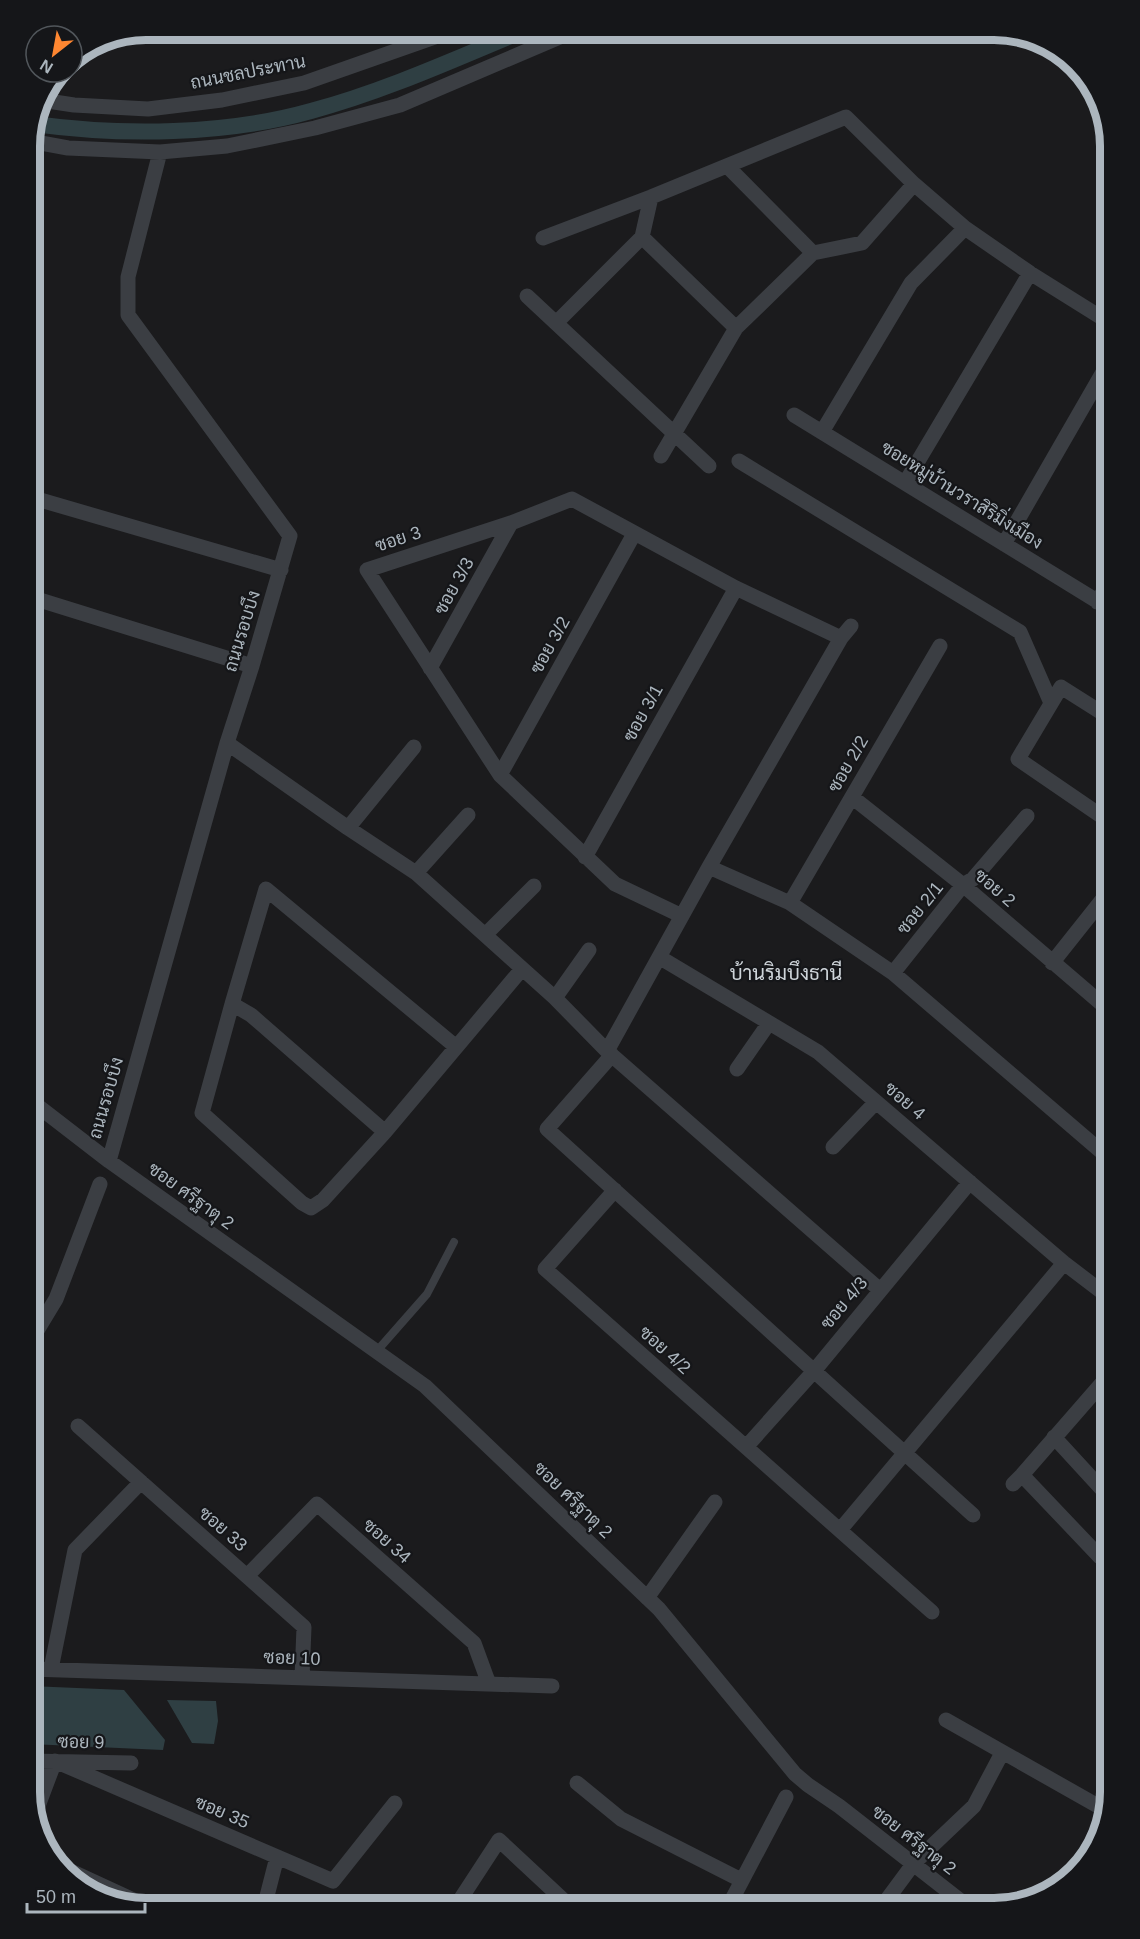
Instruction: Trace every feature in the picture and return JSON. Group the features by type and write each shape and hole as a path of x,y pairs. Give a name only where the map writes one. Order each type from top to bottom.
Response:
{"street":[{"name":"ถนนชลประทาน","path":"51,101 148,109 222,100 304,83 426,40"},
{"path":"41,143 68,148 160,152 227,146 315,128 400,105 551,40"},
{"path":"543,238 651,197 846,117 914,184 965,228 1030,273 1100,316"},
{"name":"ถนนรอบบึง","path":"109,1161 227,743 290,537 128,315 128,277 160,152"},
{"path":"727,166 813,253"},
{"path":"661,456 736,328 813,253 862,243 914,184"},
{"path":"557,322 642,237 651,197"},
{"path":"822,432 911,283 965,228"},
{"path":"642,237 736,328"},
{"path":"905,483 1030,273"},
{"path":"527,296 709,466"},
{"path":"1004,544 1100,377"},
{"name":"ซอยหมู่บ้านวราสิริมิ่งเมือง","path":"794,415 1100,603"},
{"path":"739,461 1020,632 1051,703"},
{"name":"ซอย 3","path":"682,916 615,884 500,775 367,570 511,523 572,499 736,588 846,632 709,867"},
{"path":"41,500 281,570"},
{"name":"ซอย 3/3","path":"430,668 511,523"},
{"name":"ซอย 3/2","path":"500,775 634,534"},
{"name":"ซอย 3/1","path":"585,857 736,588"},
{"path":"41,600 252,666"},
{"name":"ซอย 2/2","path":"790,903 940,646"},
{"path":"1100,712 1061,687 1017,759 1100,815"},
{"path":"227,743 416,873 555,998 609,1053 880,1290"},
{"path":"348,828 414,747"},
{"name":"ซอย 2","path":"852,797 963,885 1100,1003"},
{"path":"416,873 468,815"},
{"name":"ซอย 2/1","path":"893,973 963,885 973,879 1027,816"},
{"path":"973,1515 547,1129 609,1053 709,867 790,903 893,973 1100,1150"},
{"path":"485,935 534,886"},
{"path":"455,1046 266,889 202,1113 302,1203 311,1208 323,1200 385,1132 522,969"},
{"path":"1052,963 1100,903"},
{"path":"555,998 589,950"},
{"name":"ซอย 4","path":"659,957 818,1052 1064,1263 1100,1290"},
{"path":"232,1004 250,1014 385,1132"},
{"path":"737,1069 769,1023"},
{"path":"833,1147 876,1102"},
{"name":"ซอย ศรีฐาตุ 2","path":"40,1108 109,1161 425,1386 647,1598 682,1636 795,1774 957,1898"},
{"name":"ซอย 4/3","path":"746,1448 814,1371 970,1182"},
{"path":"40,1316 56,1299 100,1184"},
{"name":"ซอย 4/2","path":"615,1190 545,1269 932,1612"},
{"path":"840,1530 1064,1263"},
{"path":"1100,1385 1017,1480 1100,1557"},
{"name":"ซอย 33","path":"78,1426 304,1627 302,1678"},
{"path":"1054,1437 1100,1487"},
{"path":"51,1669 75,1550 141,1482"},
{"path":"647,1598 715,1502"},
{"name":"ซอย 34","path":"247,1576 317,1504 474,1643 489,1684"},
{"name":"ซอย 10","path":"40,1669 552,1686"},
{"path":"946,1720 1099,1807"},
{"path":"888,1898 914,1863 974,1806 1002,1753"},
{"name":"ซอย 9","path":"40,1761 131,1763"},
{"path":"41,1799 55,1761"},
{"name":"ซอย 35","path":"55,1761 333,1881 395,1803"},
{"path":"577,1783 621,1819 741,1880"},
{"path":"732,1898 786,1797"},
{"path":"461,1898 499,1840 561,1898"},
{"path":"266,1898 277,1857"}],"lane":[{"path":"376,1352 427,1294 454,1242"}],"shaded area":[{"path":"40,1686 124,1690 165,1740 163,1750 40,1744"},
{"path":"167,1700 216,1701 218,1721 214,1744 192,1743"}],"waterway":[{"path":"43,125 102,130 174,131 244,125 278,119 366,94 500,40"}],"district":[{"name":"บ้านริมบึงธานี","path":"786,973"}]}
